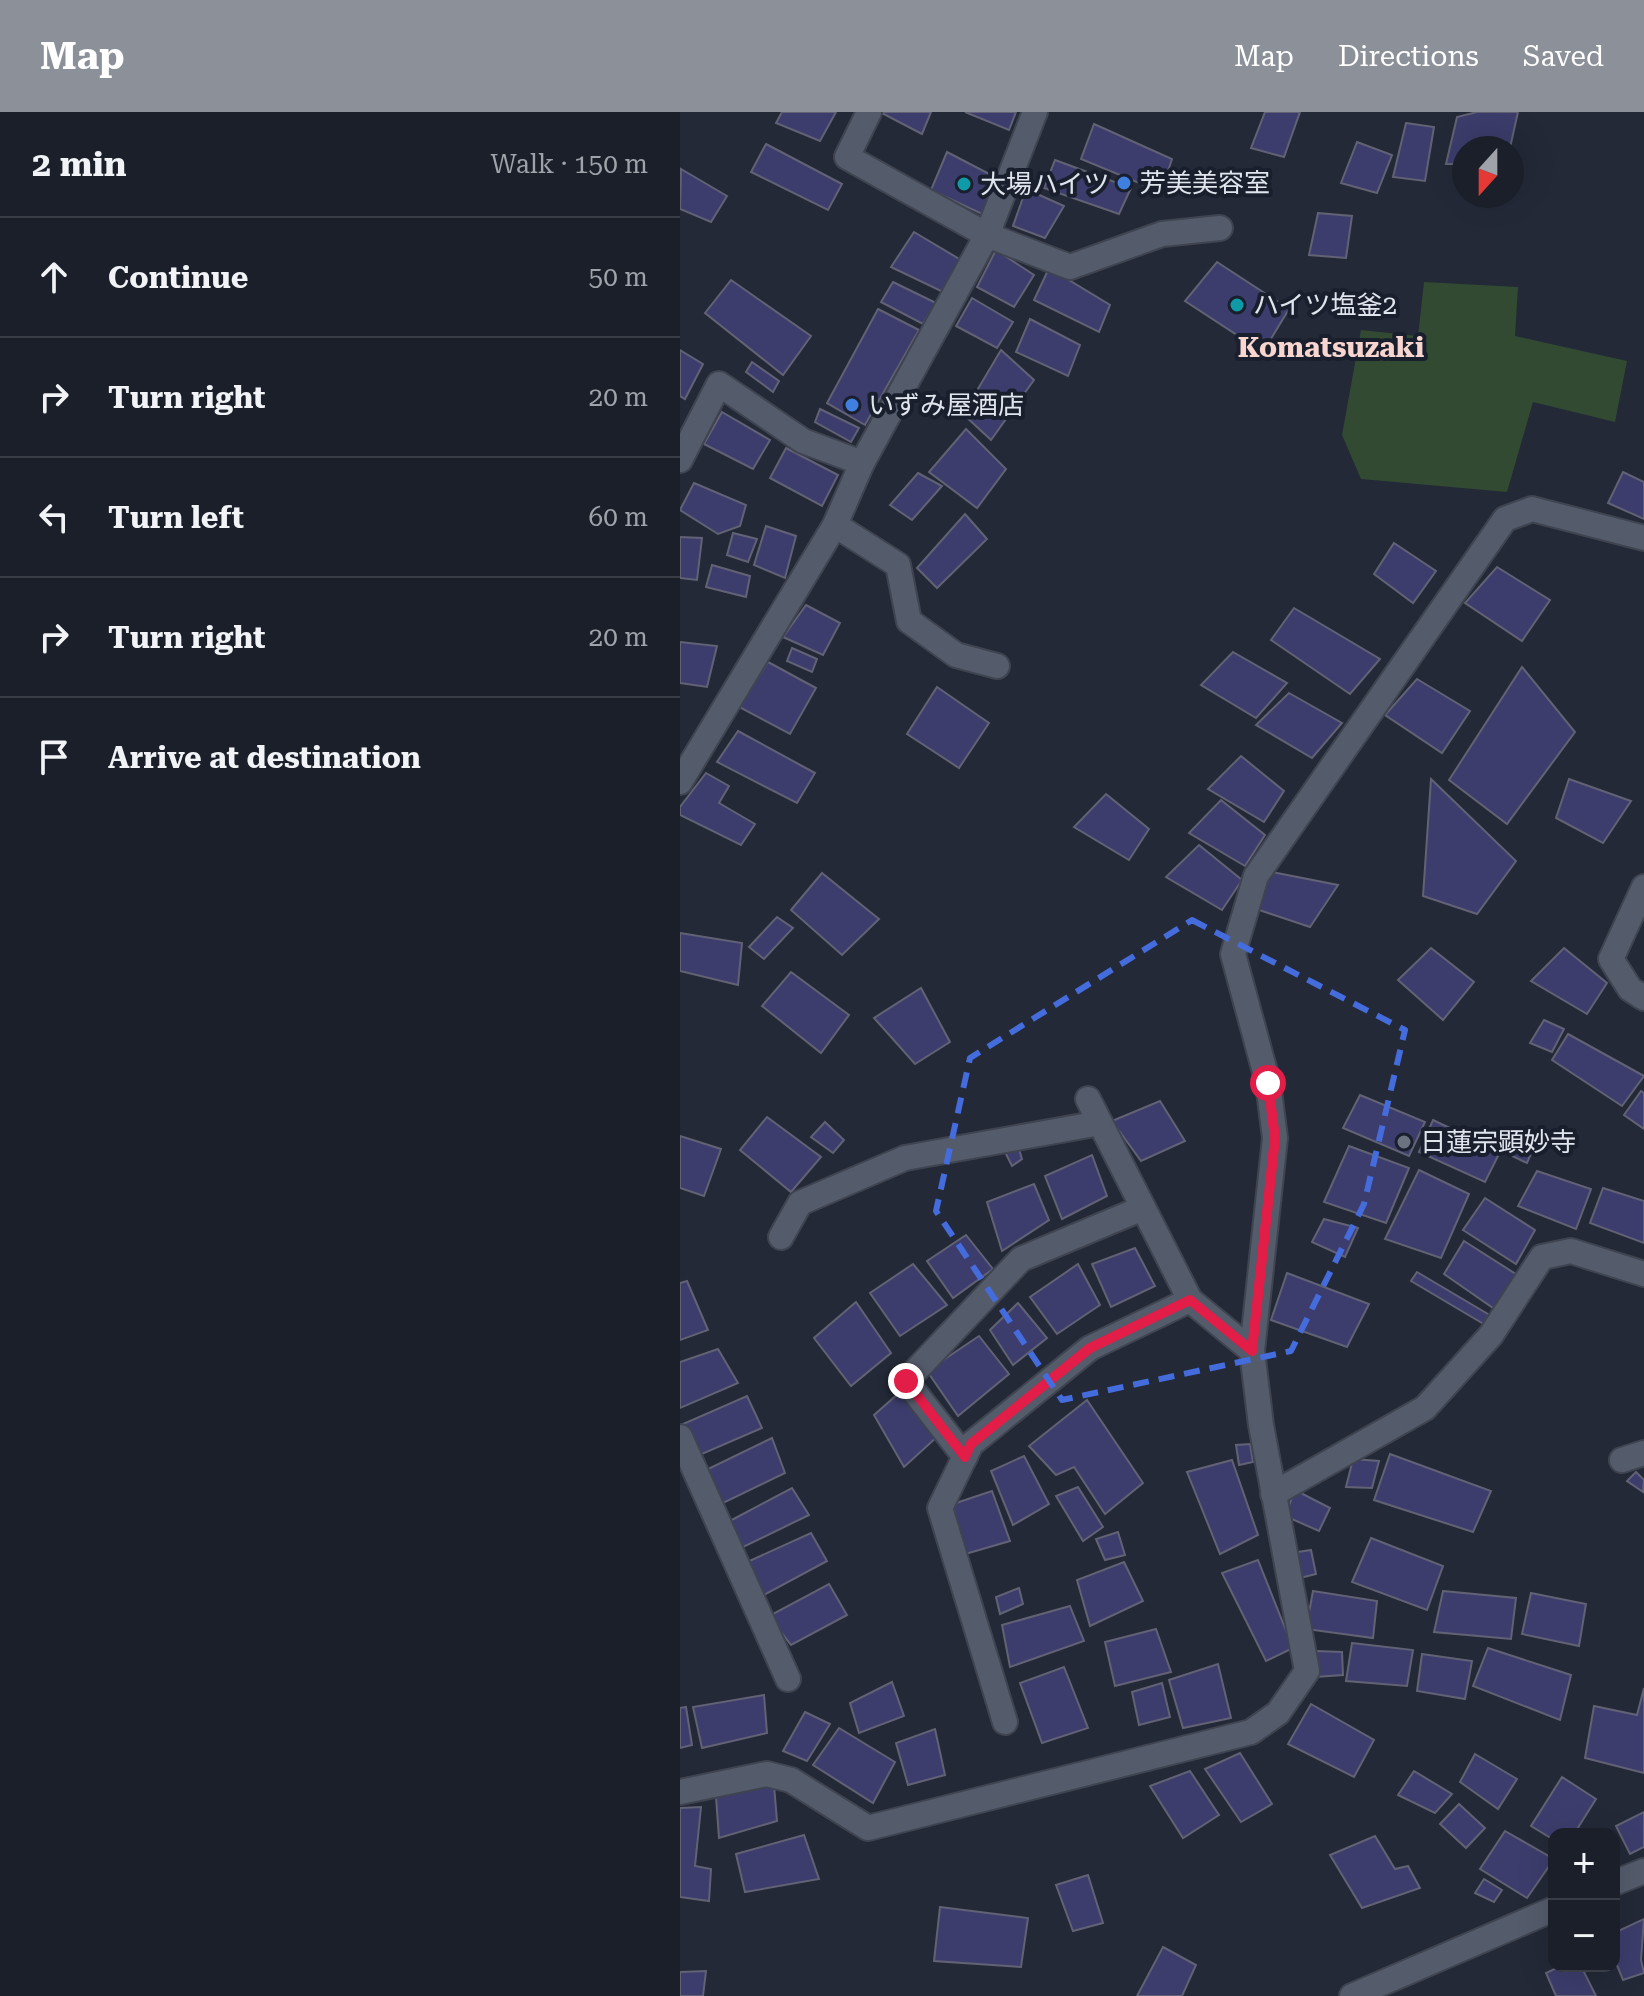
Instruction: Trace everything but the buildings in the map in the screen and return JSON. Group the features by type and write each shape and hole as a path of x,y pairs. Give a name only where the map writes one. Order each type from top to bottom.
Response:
{"street":[{"path":"869,112 847,157 987,235 1070,267 1162,234 1220,228"},
{"path":"680,782 835,525 862,463 987,235 1035,112"},
{"path":"680,460 719,384 803,441 862,463"},
{"path":"680,1792 767,1774 791,1780 868,1828 1251,1732 1278,1713 1307,1671 1273,1494 1252,1351 1275,1138 1268,1083 1233,954 1256,876 1505,519 1532,509 1644,538"},
{"path":"835,525 898,565 909,621 956,655 997,666"},
{"path":"1644,887 1611,959 1630,989 1644,998"},
{"path":"1088,1099 1190,1300 1252,1351"},
{"path":"781,1237 800,1203 905,1158 1100,1123"},
{"path":"965,1457 906,1381 1021,1259 1143,1208"},
{"path":"1273,1494 1425,1408 1491,1335 1542,1257 1571,1251 1644,1274"},
{"path":"1005,1722 940,1508 971,1444 1090,1348 1190,1300"},
{"path":"680,1437 788,1679"},
{"path":"1620,1881 1644,1871"},
{"path":"1352,1996 1548,1912"}],"highlighted area":[{"path":"1192,920 1405,1030 1364,1204 1291,1351 1062,1400 936,1211 970,1058"}],"green space":[{"path":"1424,282 1518,287 1515,336 1627,361 1615,422 1533,402 1507,492 1361,479 1342,435 1361,330 1418,336"}],"place":[{"name":"芳美美容室","path":"1124,183"},
{"name":"大場ハイツ","path":"964,184"},
{"name":"ハイツ塩釜2","path":"1237,305"},
{"name":"いずみ屋酒店","path":"852,405"},
{"name":"日蓮宗顕妙寺","path":"1404,1142"}],"district":[{"name":"Komatsuzaki","path":"1331,347"}],"route":[{"path":"906,1381 965,1457 971,1444 1090,1348 1190,1300 1252,1351 1275,1138 1268,1083"}]}
